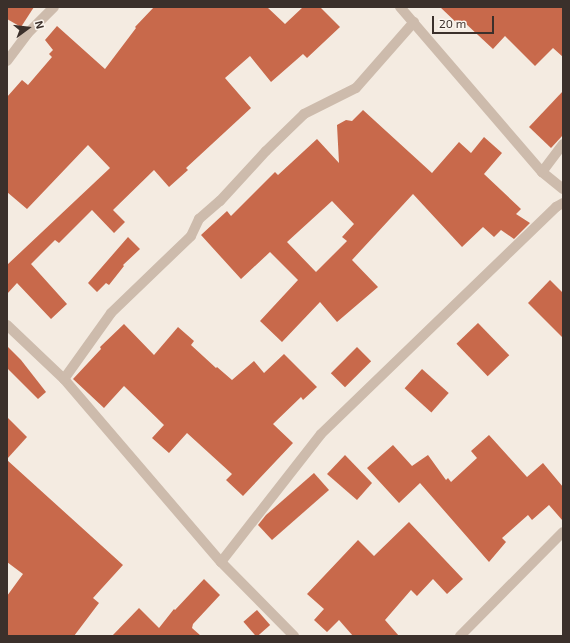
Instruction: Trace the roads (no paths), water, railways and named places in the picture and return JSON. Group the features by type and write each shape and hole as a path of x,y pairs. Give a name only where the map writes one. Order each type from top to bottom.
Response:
{"street":[{"path":"7,61 28,34 54,7"},
{"path":"400,7 542,172 563,189"},
{"path":"64,379 111,313 130,297 191,236 199,219 220,201 266,151 304,114 356,88 414,22"},
{"path":"542,172 563,144"},
{"path":"221,562 321,434 556,207 563,203"},
{"path":"7,325 64,379 221,562 294,636"},
{"path":"460,636 563,532"}]}
